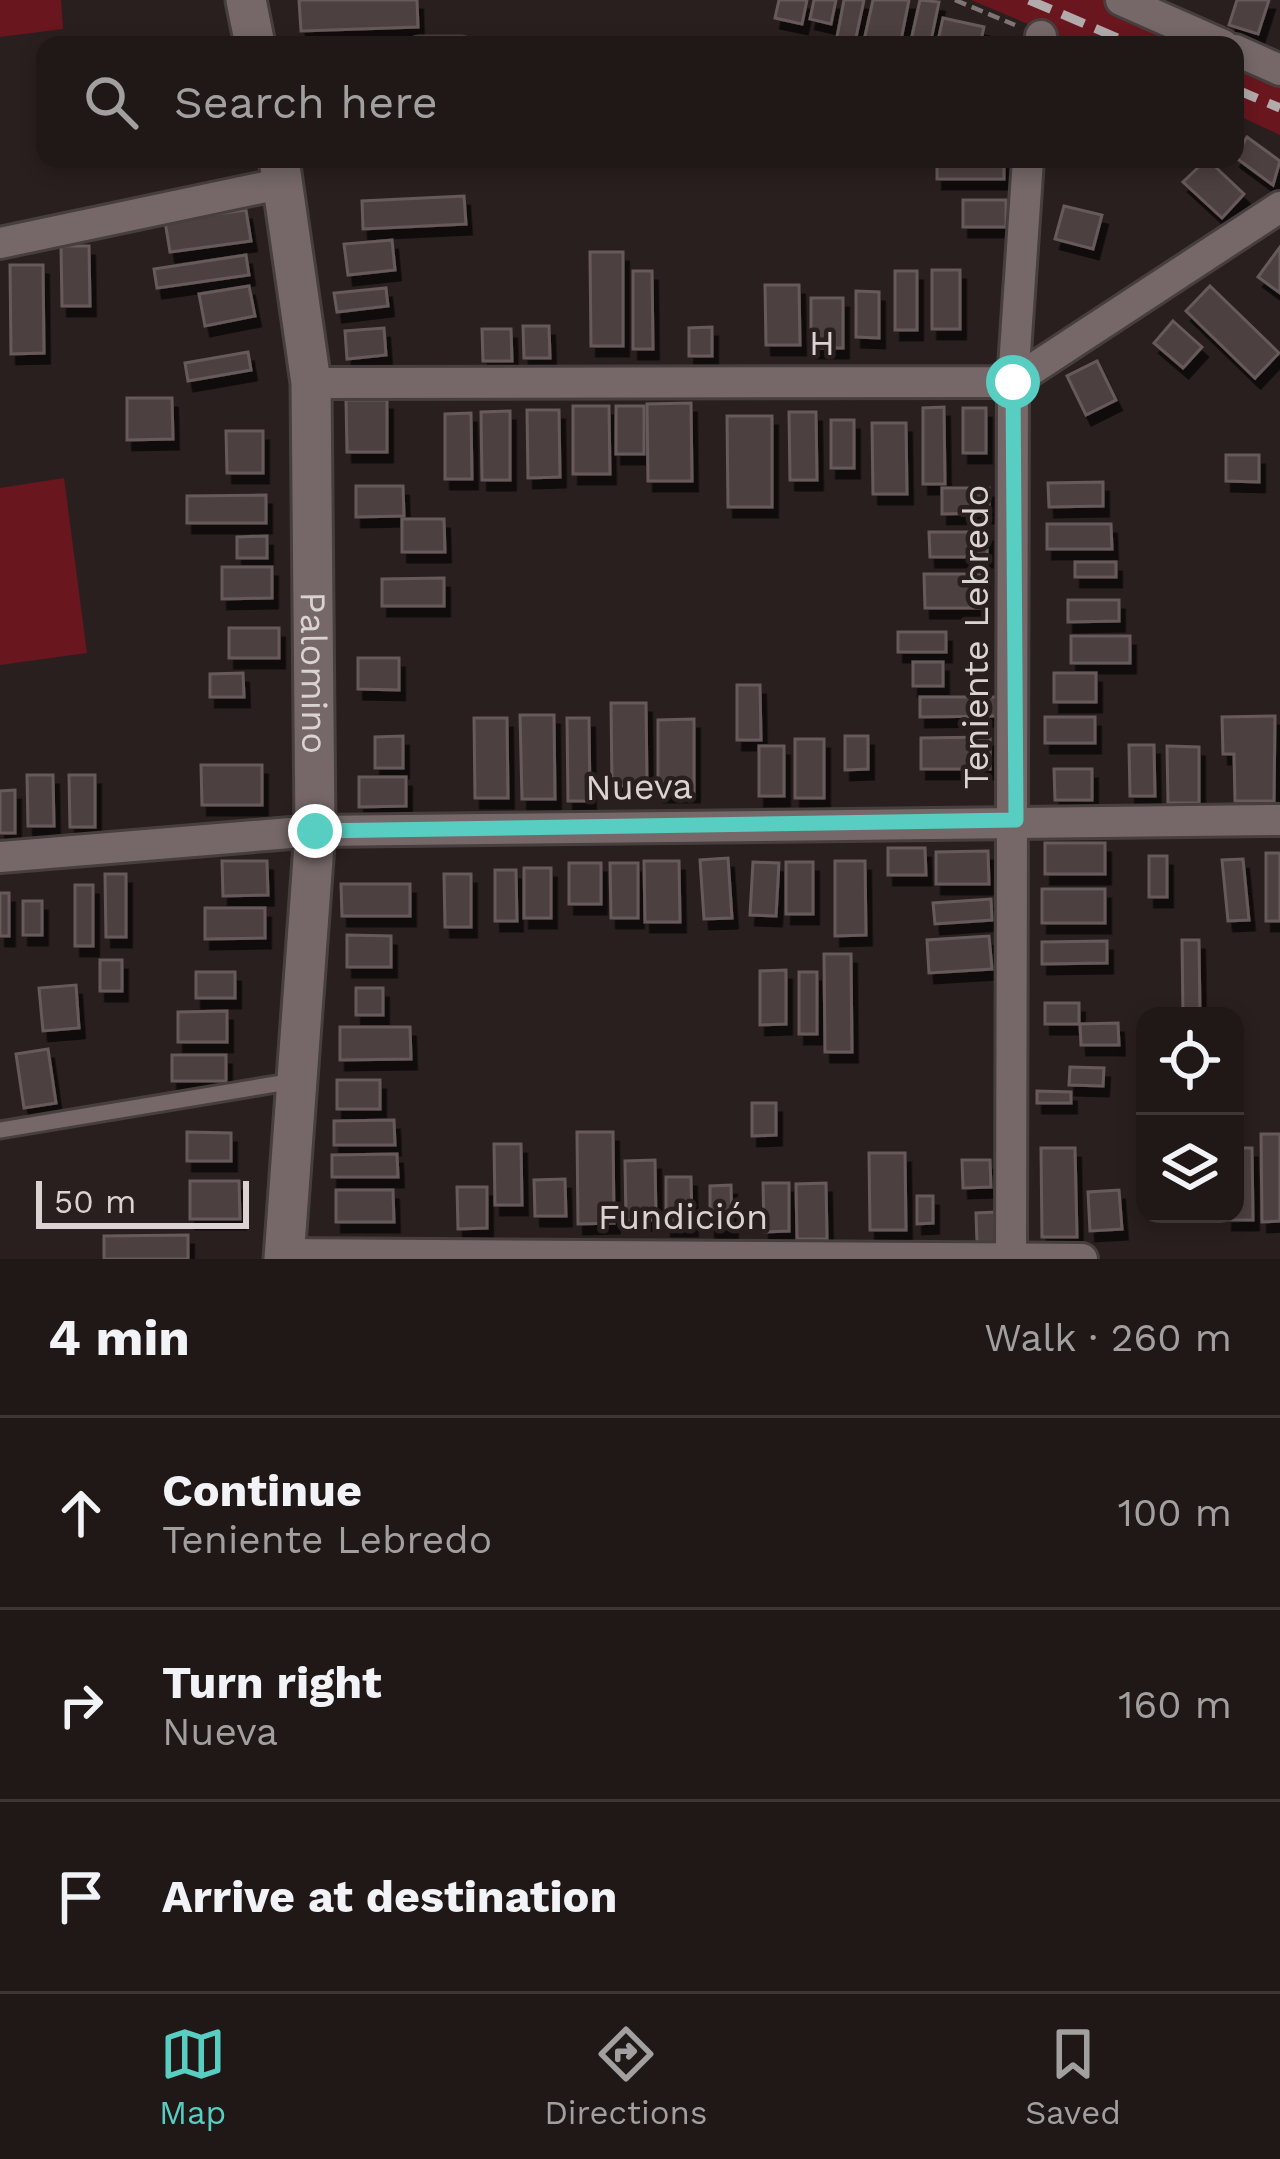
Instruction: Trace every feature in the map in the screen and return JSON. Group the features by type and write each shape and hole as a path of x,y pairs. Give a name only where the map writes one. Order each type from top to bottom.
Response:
{"street":[{"path":"246,0 253,36"},
{"path":"1121,0 1203,36"},
{"path":"1244,54 1280,70"},
{"name":"Teniente Lebredo","path":"1011,1258 1016,820 1013,382 1027,168"},
{"path":"0,243 281,171"},
{"name":"Palomino","path":"281,171 311,383 315,831 284,1256"},
{"path":"1013,382 1280,207"},
{"name":"H","path":"311,383 1013,382"},
{"name":"Nueva","path":"0,856 315,831 1280,820"},
{"name":"Fundición","path":"284,1256 1082,1259"}],"lane":[{"path":"0,1130 297,1081"}],"path":[{"path":"955,0 1030,36"}],"shaded area":[{"path":"0,0 61,0 63,29 0,37"},
{"path":"971,0 1125,0 1207,36 1057,36"},
{"path":"1244,52 1280,68 1280,135 1244,118"},
{"path":"64,478 87,653 0,665 0,488"}],"building":[{"path":"299,0 417,0 418,27 301,31"},
{"path":"779,0 807,0 802,24 775,18"},
{"path":"814,0 836,0 831,24 810,19"},
{"path":"844,0 864,0 856,36 837,36"},
{"path":"873,0 909,0 902,36 865,36"},
{"path":"920,0 939,2 932,36 912,36"},
{"path":"1237,0 1269,0 1258,34 1229,25"},
{"path":"943,18 984,27 982,36 939,36"},
{"path":"1247,137 1280,161 1273,185 1244,164"},
{"path":"937,168 1004,168 1004,179 937,179"},
{"path":"1198,168 1217,168 1244,194 1222,218 1183,182"},
{"path":"464,196 466,224 363,229 362,201"},
{"path":"963,200 1006,200 1006,227 963,227"},
{"path":"1064,206 1102,215 1093,249 1055,239"},
{"path":"246,210 251,241 170,252 165,221"},
{"path":"392,240 395,270 348,275 344,244"},
{"path":"61,246 89,246 90,306 62,306"},
{"path":"1280,247 1280,293 1258,277"},
{"path":"590,252 623,252 623,346 591,346"},
{"path":"246,255 249,275 157,288 154,269"},
{"path":"10,265 43,265 44,353 11,354"},
{"path":"932,270 960,270 960,329 932,329"},
{"path":"633,271 652,271 653,349 633,349"},
{"path":"895,271 917,271 917,330 895,330"},
{"path":"765,285 799,285 800,345 766,345"},
{"path":"249,286 255,316 205,326 199,294"},
{"path":"1210,286 1279,353 1255,378 1186,311"},
{"path":"386,288 388,306 337,312 334,293"},
{"path":"856,291 879,292 879,338 856,337"},
{"path":"811,298 843,298 843,348 811,348"},
{"path":"1173,321 1202,347 1183,368 1154,343"},
{"path":"523,326 549,326 550,358 524,358"},
{"path":"712,327 712,356 689,356 689,328"},
{"path":"384,328 386,355 347,359 345,331"},
{"path":"482,329 511,329 512,361 483,361"},
{"path":"248,352 251,370 188,381 185,363"},
{"path":"1097,361 1116,400 1086,415 1067,376"},
{"path":"127,398 172,398 173,439 127,440"},
{"path":"346,400 387,400 387,452 347,452"},
{"path":"691,403 692,481 648,481 647,404"},
{"path":"573,406 609,406 610,474 573,474"},
{"path":"616,406 644,406 644,454 616,454"},
{"path":"944,407 945,484 923,484 923,408"},
{"path":"963,408 986,408 986,453 963,453"},
{"path":"527,410 559,410 560,477 528,478"},
{"path":"510,411 510,480 482,480 481,412"},
{"path":"789,412 816,412 817,480 790,480"},
{"path":"471,413 472,479 445,479 445,414"},
{"path":"727,416 772,416 772,507 728,507"},
{"path":"831,420 854,420 854,468 831,468"},
{"path":"872,423 906,423 907,494 873,494"},
{"path":"226,431 263,431 263,473 227,473"},
{"path":"1226,455 1259,455 1259,482 1226,481"},
{"path":"1103,482 1103,506 1049,507 1048,483"},
{"path":"356,486 403,486 404,516 356,517"},
{"path":"942,488 989,488 989,513 942,514"},
{"path":"266,495 266,523 187,523 187,496"},
{"path":"402,519 444,519 445,552 402,552"},
{"path":"1047,524 1111,524 1112,549 1047,549"},
{"path":"929,532 987,532 987,557 930,557"},
{"path":"267,536 267,558 237,558 237,537"},
{"path":"1075,562 1116,562 1116,577 1075,577"},
{"path":"222,567 272,567 272,598 222,599"},
{"path":"924,574 983,574 984,608 925,608"},
{"path":"444,578 444,606 382,606 382,579"},
{"path":"1068,600 1119,600 1119,621 1068,622"},
{"path":"229,628 279,628 279,658 229,658"},
{"path":"898,632 946,632 946,652 898,652"},
{"path":"1071,636 1130,636 1130,663 1071,663"},
{"path":"358,658 399,658 399,690 358,689"},
{"path":"913,662 943,662 943,686 913,686"},
{"path":"243,673 244,697 210,697 210,674"},
{"path":"1054,673 1096,673 1096,702 1054,702"},
{"path":"737,685 760,685 761,740 737,740"},
{"path":"920,697 997,697 997,716 920,717"},
{"path":"611,703 646,703 647,786 612,786"},
{"path":"520,715 554,715 555,799 522,799"},
{"path":"1275,716 1274,801 1235,801 1234,754 1223,754 1222,717"},
{"path":"1045,717 1095,717 1095,743 1045,743"},
{"path":"474,718 507,718 508,798 475,798"},
{"path":"567,718 589,718 590,801 568,801"},
{"path":"694,719 694,792 658,792 658,720"},
{"path":"403,736 403,768 375,768 375,737"},
{"path":"845,736 868,736 868,769 845,770"},
{"path":"990,737 990,769 921,769 921,738"},
{"path":"795,739 824,739 824,798 795,798"},
{"path":"1129,745 1154,745 1155,796 1130,796"},
{"path":"759,746 784,746 784,796 759,796"},
{"path":"1167,746 1199,747 1199,803 1168,803"},
{"path":"201,765 262,765 262,805 202,805"},
{"path":"1054,769 1092,769 1092,800 1055,800"},
{"path":"27,775 53,775 54,826 28,826"},
{"path":"69,775 95,775 95,827 70,827"},
{"path":"359,777 406,777 406,806 359,807"},
{"path":"15,790 15,833 0,833 0,791"},
{"path":"1045,843 1105,843 1105,874 1045,874"},
{"path":"888,848 925,848 926,875 888,875"},
{"path":"988,851 989,884 936,884 936,852"},
{"path":"1266,853 1280,853 1280,921 1266,921"},
{"path":"1149,856 1167,856 1167,897 1149,897"},
{"path":"728,858 732,918 704,919 700,860"},
{"path":"1243,859 1249,920 1228,921 1222,860"},
{"path":"222,861 267,861 268,895 223,896"},
{"path":"644,861 679,861 680,922 645,922"},
{"path":"835,861 865,861 866,935 835,936"},
{"path":"753,862 779,863 776,916 750,915"},
{"path":"786,862 813,862 813,914 786,914"},
{"path":"569,863 601,863 601,904 569,904"},
{"path":"610,863 638,863 638,918 611,918"},
{"path":"524,868 551,868 551,918 524,918"},
{"path":"495,870 516,870 517,921 495,921"},
{"path":"105,874 126,874 126,937 106,937"},
{"path":"444,874 471,874 471,927 445,927"},
{"path":"341,884 410,884 410,916 342,916"},
{"path":"75,885 93,885 93,946 75,946"},
{"path":"1042,889 1105,889 1105,923 1042,923"},
{"path":"0,893 9,893 9,936 0,936"},
{"path":"991,899 992,920 935,924 933,903"},
{"path":"23,901 42,901 42,935 23,935"},
{"path":"205,908 265,908 265,938 205,939"},
{"path":"347,935 391,936 391,967 347,967"},
{"path":"989,936 992,969 929,973 927,940"},
{"path":"1182,940 1199,940 1200,1007 1183,1007"},
{"path":"1107,941 1107,963 1042,964 1042,942"},
{"path":"824,954 851,954 852,1052 825,1052"},
{"path":"100,960 122,960 122,991 100,991"},
{"path":"786,970 786,1024 760,1025 760,971"},
{"path":"196,972 235,972 235,998 196,998"},
{"path":"799,972 817,972 817,1034 799,1034"},
{"path":"76,985 79,1028 43,1031 39,988"},
{"path":"356,988 383,988 383,1015 356,1015"},
{"path":"1045,1003 1079,1003 1079,1024 1045,1024"},
{"path":"227,1011 227,1042 178,1042 178,1012"},
{"path":"1118,1023 1119,1045 1081,1045 1080,1024"},
{"path":"340,1027 410,1027 411,1059 340,1060"},
{"path":"48,1049 56,1103 24,1108 16,1054"},
{"path":"172,1055 226,1055 226,1081 172,1081"},
{"path":"1070,1067 1104,1068 1103,1086 1069,1085"},
{"path":"337,1080 380,1080 380,1109 337,1109"},
{"path":"1037,1091 1071,1092 1071,1103 1037,1103"},
{"path":"752,1103 776,1103 776,1135 752,1136"},
{"path":"394,1120 395,1145 334,1145 334,1121"},
{"path":"187,1132 231,1133 231,1161 187,1161"},
{"path":"577,1132 613,1132 614,1223 578,1224"},
{"path":"1261,1134 1280,1134 1280,1221 1262,1222"},
{"path":"494,1144 521,1144 522,1205 495,1205"},
{"path":"1041,1148 1075,1148 1077,1237 1042,1237"},
{"path":"1244,1148 1252,1148 1253,1220 1244,1220"},
{"path":"869,1153 905,1153 906,1230 870,1230"},
{"path":"397,1154 398,1177 332,1177 332,1155"},
{"path":"655,1160 656,1220 626,1220 625,1161"},
{"path":"962,1160 990,1160 991,1187 963,1188"},
{"path":"666,1177 691,1177 692,1226 666,1226"},
{"path":"565,1179 566,1216 535,1216 534,1180"},
{"path":"190,1181 239,1181 240,1219 190,1219"},
{"path":"763,1183 789,1183 789,1231 764,1232"},
{"path":"826,1183 827,1239 797,1239 796,1184"},
{"path":"731,1185 732,1228 710,1228 710,1186"},
{"path":"457,1187 487,1187 487,1228 458,1229"},
{"path":"336,1190 393,1190 394,1222 336,1222"},
{"path":"1119,1190 1122,1229 1090,1231 1088,1192"},
{"path":"917,1196 933,1196 933,1223 917,1224"},
{"path":"996,1212 996,1243 977,1243 976,1213"},
{"path":"188,1235 188,1259 104,1259 104,1236"}],"railway":[{"path":"1029,0 1113,36"},
{"path":"1244,93 1280,108"}],"route":[{"path":"315,831 1016,820 1013,382"}]}
